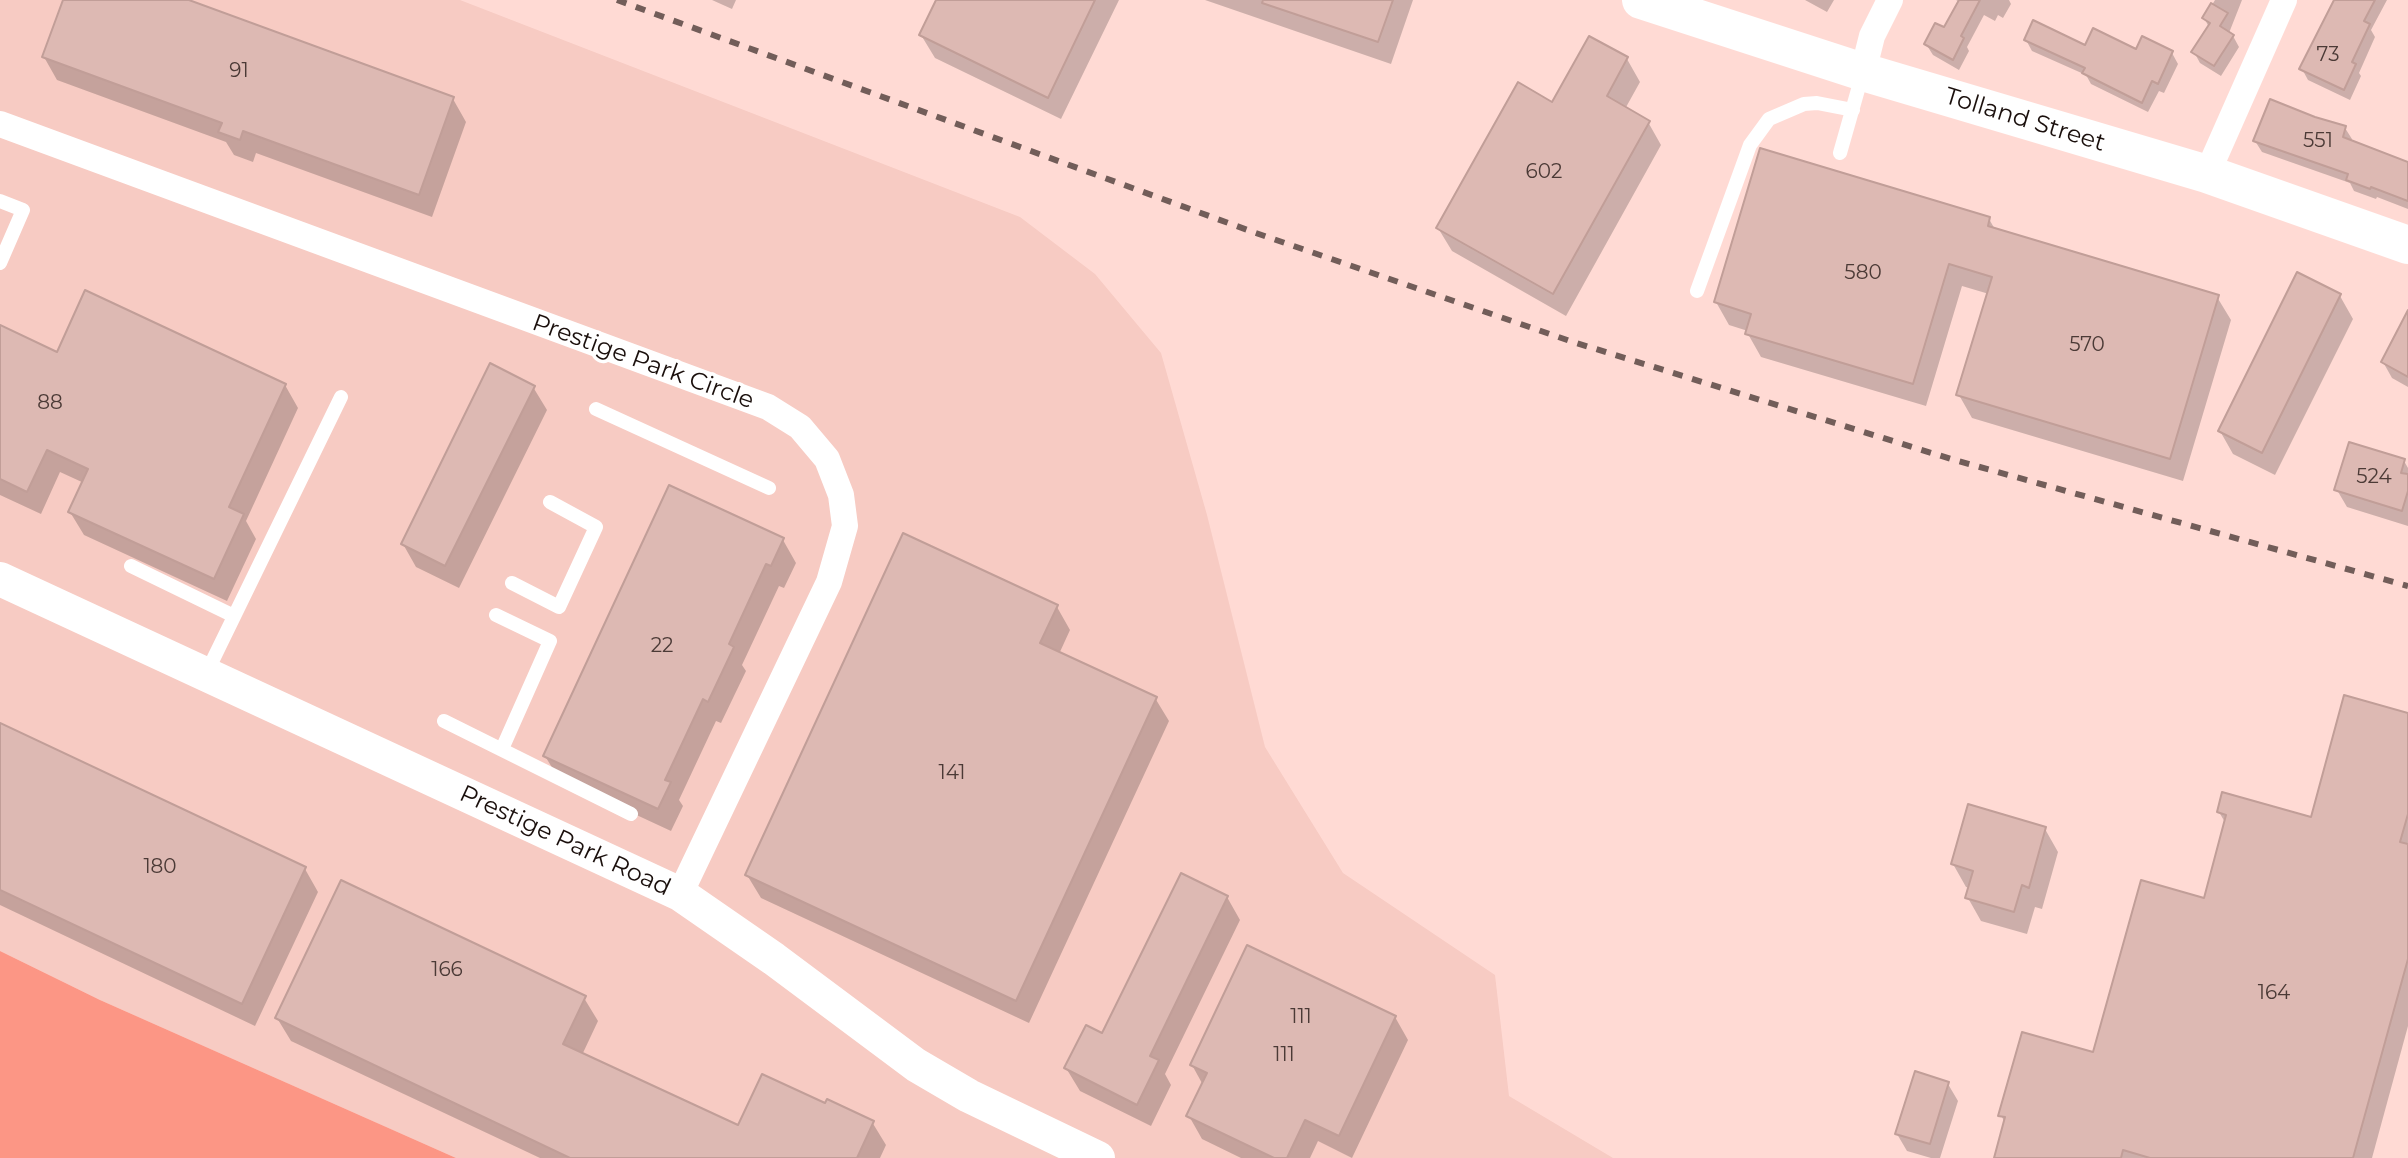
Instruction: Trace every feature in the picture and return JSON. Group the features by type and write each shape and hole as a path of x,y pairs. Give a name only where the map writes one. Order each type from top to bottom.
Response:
{"main road":[{"name":"Tolland Street","path":"1641,0 1863,72 2207,174 2408,245"}],"street":[{"path":"1863,72 1872,36 1890,0"},
{"path":"2207,174 2284,0"},
{"name":"Prestige Park Circle","path":"0,124 768,407 800,427 827,459 841,495 845,526 829,582 680,894"},
{"name":"Prestige Park Road","path":"0,579 680,894 774,959 916,1065 969,1096 1098,1158"}],"lane":[{"path":"1840,153 1863,72"},
{"path":"1697,291 1750,145 1769,119 1804,104 1817,103 1853,110"},
{"path":"0,201 23,210 0,263"},
{"path":"206,674 341,397"},
{"path":"596,409 769,488"},
{"path":"512,583 559,607 596,527 550,502"},
{"path":"131,566 234,616"},
{"path":"496,615 550,641 502,749"},
{"path":"444,721 631,814"}],"shaded area":[{"path":"0,0 460,0 1020,217 1095,274 1161,353 1207,515 1265,747 1343,873 1495,975 1509,1096 1613,1158 456,1158 100,1000 0,951"},
{"path":"0,951 100,1000 456,1158 0,1158"}],"building":[{"path":"63,0 189,0 454,97 419,195 243,131 240,140 218,132 222,123 42,57"},
{"path":"936,0 1095,0 1048,98 919,35"},
{"path":"1263,0 1393,0 1378,42 1262,3"},
{"path":"1959,0 1980,0 1961,36 1964,38 1953,60 1924,44 1935,23 1944,27"},
{"path":"2334,0 2375,0 2364,21 2370,24 2352,62 2356,64 2344,90 2299,69"},
{"path":"2211,3 2228,13 2220,26 2234,35 2214,66 2191,52 2210,23 2202,18"},
{"path":"2033,20 2085,45 2093,28 2136,49 2142,36 2173,51 2158,84 2152,81 2142,103 2082,73 2085,68 2024,40"},
{"path":"1589,36 1628,57 1607,96 1650,121 1553,294 1436,228 1518,82 1552,102"},
{"path":"2270,99 2346,126 2343,137 2408,162 2408,201 2346,180 2348,174 2253,141"},
{"path":"1760,148 1990,217 1988,226 2219,295 2170,459 1956,395 1992,277 1949,264 1913,384 1745,334 1751,314 1714,302"},
{"path":"2297,272 2341,294 2262,453 2218,431"},
{"path":"85,290 286,384 229,507 244,514 214,579 68,512 88,469 47,450 27,492 0,479 0,325 57,352"},
{"path":"2408,310 2408,377 2381,362"},
{"path":"490,363 535,386 445,566 401,544"},
{"path":"2349,442 2405,459 2401,473 2408,474 2408,491 2402,511 2334,490"},
{"path":"669,485 784,538 771,566 766,564 729,644 734,647 708,702 703,699 665,780 671,782 658,809 543,756"},
{"path":"903,533 1058,605 1040,643 1157,697 1016,1001 745,875"},
{"path":"2344,695 2408,713 2408,814 2400,842 2408,844 2408,959 2353,1158 2150,1158 2123,1150 2121,1158 1994,1158 2005,1117 1998,1116 2022,1032 2093,1052 2141,880 2204,898 2226,815 2217,812 2222,792 2311,817"},
{"path":"0,723 306,867 242,1004 0,890"},
{"path":"1968,804 2046,827 2029,888 2022,885 2014,912 1965,898 1973,871 1951,864"},
{"path":"1181,873 1228,896 1150,1056 1159,1060 1137,1105 1064,1068 1086,1025 1102,1033"},
{"path":"341,880 586,996 563,1044 738,1125 762,1074 874,1121 857,1158 570,1158 275,1018"},
{"path":"1247,945 1396,1016 1339,1136 1305,1120 1287,1158 1274,1158 1186,1116 1207,1073 1190,1065"},
{"path":"1915,1071 1949,1082 1930,1144 1895,1134"}],"railway":[{"path":"617,0 1253,232 1570,341 1951,459 2408,586"}]}
